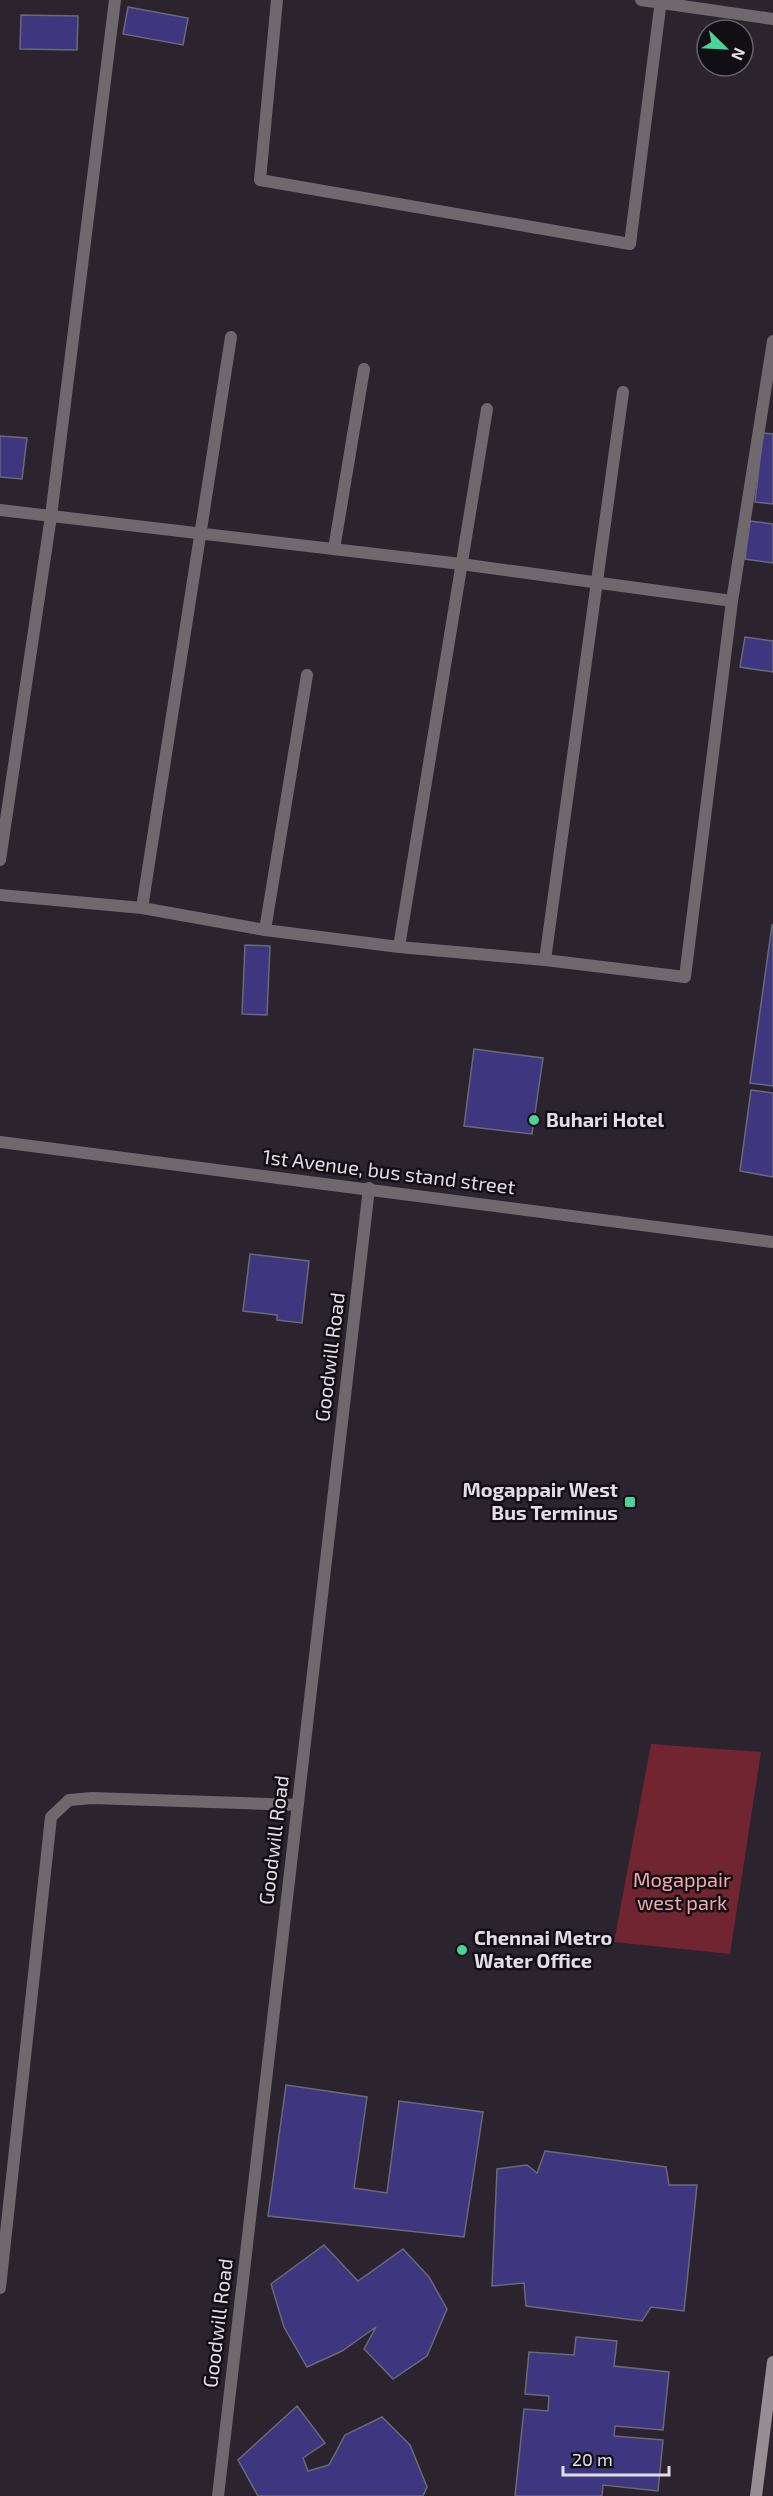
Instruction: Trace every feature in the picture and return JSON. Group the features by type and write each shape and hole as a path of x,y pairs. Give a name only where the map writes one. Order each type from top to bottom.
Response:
{"main road":[{"path":"756,2496 773,2361"}],"street":[{"path":"0,860 51,516 115,0"},
{"path":"277,0 260,180 630,244 661,1"},
{"path":"641,0 661,1 773,19"},
{"path":"142,908 231,337"},
{"path":"0,895 142,908 265,930 399,947 545,960 685,977 732,601 773,340"},
{"path":"334,549 364,369"},
{"path":"545,960 623,392"},
{"path":"399,947 487,409"},
{"path":"0,510 461,564 732,601"},
{"path":"265,930 308,675"},
{"name":"1st Avenue, bus stand street","path":"0,1142 773,1242"},
{"name":"Goodwill Road","path":"218,2496 369,1188"},
{"path":"0,2288 51,1817 69,1800 92,1798 298,1805"}],"green space":[{"name":"Mogappair west park","path":"651,1744 761,1752 730,1954 614,1942"}],"building":[{"path":"128,7 188,18 183,45 123,34"},
{"path":"21,15 78,16 77,50 20,49"},
{"path":"763,433 773,434 773,504 755,502"},
{"path":"0,436 27,438 22,479 0,477"},
{"path":"750,521 773,524 773,563 745,559"},
{"path":"745,637 773,641 773,672 740,667"},
{"path":"773,925 773,1086 750,1083"},
{"path":"245,945 270,946 267,1015 242,1014"},
{"path":"474,1049 543,1058 532,1134 464,1126"},
{"path":"751,1090 773,1093 773,1177 740,1171"},
{"path":"250,1254 309,1261 302,1323 277,1320 277,1315 243,1311"},
{"path":"286,2085 367,2097 354,2188 387,2193 399,2101 483,2112 464,2237 268,2216"},
{"path":"545,2151 666,2167 669,2185 697,2185 684,2311 651,2307 642,2321 526,2306 524,2283 492,2286 497,2169 527,2165 537,2173"},
{"path":"324,2245 358,2281 403,2249 429,2277 447,2309 427,2356 393,2379 364,2349 376,2327 342,2351 307,2367 284,2327 271,2284"},
{"path":"576,2337 617,2341 614,2366 669,2372 663,2430 615,2426 614,2436 663,2440 658,2491 603,2485 602,2496 515,2496 524,2409 548,2411 549,2396 525,2394 529,2352 574,2355"},
{"path":"297,2406 325,2443 303,2458 308,2471 329,2465 345,2435 382,2417 410,2445 427,2487 423,2496 258,2496 238,2460"}],"place":[{"name":"Buhari Hotel","path":"534,1120"},
{"name":"Mogappair West Bus Terminus","path":"630,1502"},
{"name":"Chennai Metro Water Office","path":"462,1950"}]}
